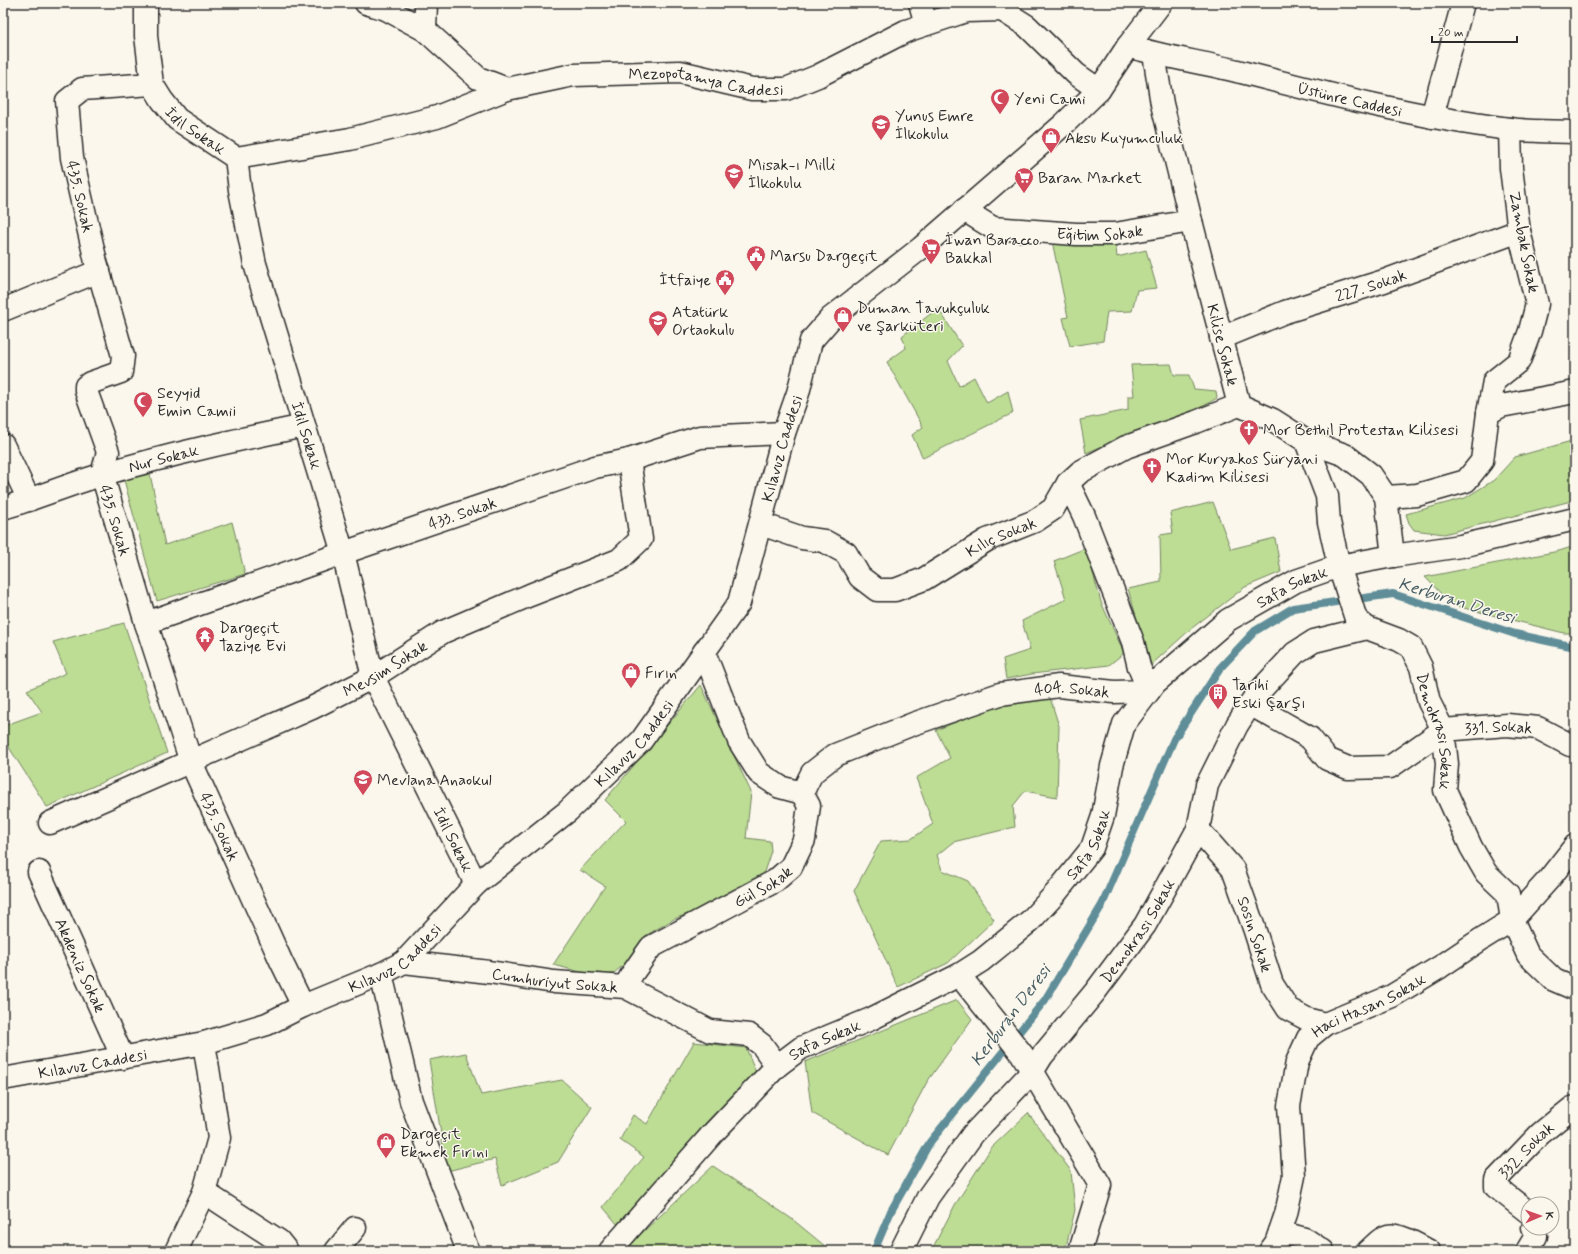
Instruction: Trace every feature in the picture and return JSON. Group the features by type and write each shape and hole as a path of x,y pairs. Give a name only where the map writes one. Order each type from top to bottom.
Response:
{"street":[{"name":"İdil Sokak","path":"146,3 146,36 152,84 177,119 236,158 240,190 255,264 344,553 373,677 476,884"},
{"path":"366,3 386,9 425,30 478,78 508,89"},
{"path":"425,30 426,3"},
{"path":"920,3 926,24"},
{"name":"Kılavuz Caddesi","path":"3,1079 204,1043 267,1024 303,1006 381,974 404,962 476,884 568,811 641,741 739,603 784,433 798,394 811,341 831,318 921,248 1064,124 1099,90 1128,46 1161,3"},
{"path":"1432,117 1463,3"},
{"name":"Mezopotamya Caddesi","path":"236,158 350,139 437,117 508,89 573,75 680,72 752,89 786,89 818,76 906,31 966,12 1002,10 1027,26 1076,74 1099,90"},
{"name":"Üstünre Caddesi","path":"1128,46 1154,54 1234,70 1335,97 1432,117 1510,129 1575,132"},
{"name":"Kilise Sokak","path":"1154,54 1162,104 1190,221 1239,405 1273,420 1306,440 1345,455 1371,475 1386,497 1393,556"},
{"name":"435. Sokak","path":"152,84 82,89 67,101 72,158 99,271 124,356 121,372 90,383 86,386 86,391 108,452 102,474 146,623 191,762 303,1006"},
{"name":"Zambak Sokak","path":"1386,497 1417,496 1466,481 1482,461 1494,381 1519,361 1530,331 1537,304 1519,231 1510,168 1510,129"},
{"name":"Eğitim Sokak","path":"964,210 993,228 1076,234 1115,234 1190,221"},
{"name":"227. Sokak","path":"1221,338 1285,312 1384,281 1519,231"},
{"path":"3,310 99,271"},
{"path":"1488,413 1501,406 1575,392"},
{"name":"Kılıç Sokak","path":"761,524 802,538 824,541 846,553 860,577 877,590 895,590 924,579 987,540 1035,521 1053,509 1068,483 1080,472 1126,447 1239,405"},
{"name":"Nur Sokak","path":"3,508 102,474 186,451 304,426"},
{"name":"433. Sokak","path":"146,623 344,553 596,467 629,460 700,437 784,433"},
{"path":"1306,440 1327,496 1328,522 1343,575 1362,624"},
{"path":"3,444 29,500"},
{"name":"Mevsim Sokak","path":"50,824 312,708 373,677 443,632 530,595 619,560 641,540 629,460"},
{"path":"1068,483 1084,516 1133,642 1139,667 1149,691"},
{"name":"Safa Sokak","path":"610,1251 713,1133 777,1066 801,1048 871,1019 959,975 981,961 1030,921 1056,893 1092,848 1103,816 1112,766 1124,724 1155,683 1228,620 1296,581 1343,575 1393,556 1461,546 1575,519"},
{"name":"Demokrasi Sokak","path":"901,1251 928,1197 973,1134 1027,1063 1042,1056 1095,992 1145,925 1198,829 1207,785 1237,725 1256,695 1296,653 1314,641 1362,624 1400,640 1412,647 1421,667 1429,702 1443,730 1447,764 1445,790 1471,847 1486,873 1508,894 1512,920 1528,955 1554,980 1575,989"},
{"path":"704,652 739,741 759,773 780,787 802,794"},
{"name":"404. Sokak","path":"802,794 812,773 835,755 913,724 1000,694 1059,686 1114,692 1149,691"},
{"path":"1250,704 1310,738 1327,759 1348,768 1390,767 1443,730"},
{"name":"331. Sokak","path":"1443,730 1507,725 1538,728 1570,744 1575,744"},
{"name":"Gül Sokak","path":"625,987 632,974 651,947 775,881 791,867 804,840 809,806 802,794"},
{"name":"Sosın Sokak","path":"1198,829 1233,869 1272,984 1288,1009 1307,1019 1325,1024"},
{"name":"Haci Hasan Sokak","path":"1275,1241 1286,1214 1294,1176 1289,1106 1297,1062 1308,1038 1325,1024 1392,996 1440,968 1512,920 1549,879 1575,846"},
{"name":"Akdeniz Sokak","path":"39,872 122,1058"},
{"name":"Cumhuriyut Sokak","path":"404,962 489,972 554,982 625,987 710,1031 749,1035 762,1045 777,1066"},
{"path":"381,974 411,1101 468,1251"},
{"path":"959,975 1027,1063 1100,1185 1080,1251"},
{"path":"176,1251 204,1192 218,1138 204,1043"},
{"name":"332. Sokak","path":"1520,1206 1496,1187 1496,1180 1540,1134 1575,1107"},
{"path":"204,1192 279,1241 287,1251"},
{"path":"336,1251 355,1228"},
{"path":"1368,1251 1382,1239 1397,1235 1429,1251"},
{"path":"1527,1251 1536,1236"},
{"path":"1275,1241 1305,1238 1323,1251"}],"green space":[{"path":"1115,239 1117,257 1146,250 1157,288 1137,290 1132,311 1107,312 1103,341 1070,346 1063,318 1068,317 1052,241"},
{"path":"938,308 962,346 948,361 959,386 974,377 987,403 1008,391 1013,413 923,458 912,435 923,427 887,362 906,348 902,336"},
{"path":"1171,364 1174,375 1189,375 1194,389 1216,391 1217,398 1199,409 1156,424 1086,453 1080,420 1128,410 1128,396 1134,396 1131,365"},
{"path":"1575,440 1575,500 1444,534 1414,530 1409,523 1406,514 1465,498 1494,480 1515,457"},
{"path":"150,474 165,545 232,522 245,574 157,601 124,480"},
{"path":"1213,502 1231,549 1275,538 1281,572 1245,587 1192,628 1151,665 1128,589 1161,582 1160,535 1173,533 1170,513"},
{"path":"1575,546 1575,633 1564,633 1452,605 1425,577 1559,551"},
{"path":"1086,548 1101,602 1124,653 1109,665 1032,674 1006,679 1003,659 1030,650 1022,621 1066,599 1054,561"},
{"path":"124,623 167,753 47,807 3,738 3,726 42,712 27,690 66,673 53,642"},
{"path":"701,685 751,792 746,838 770,841 771,851 762,878 715,904 674,919 645,936 629,960 613,974 593,975 553,965 605,886 580,870 626,821 605,800"},
{"path":"1049,695 1059,726 1057,797 1025,791 1013,806 1015,827 953,842 937,855 942,870 968,881 994,920 948,963 898,987 854,891 881,841 911,839 933,824 916,778 950,758 936,730 996,706"},
{"path":"957,1000 972,1019 927,1082 888,1155 812,1113 805,1062"},
{"path":"694,1042 746,1048 758,1077 618,1225 603,1207 644,1157 620,1140 633,1115 647,1124"},
{"path":"466,1053 481,1095 562,1080 592,1107 558,1162 502,1185 495,1159 447,1171 429,1060"},
{"path":"1028,1113 1071,1171 1075,1210 1065,1251 931,1251 955,1205 991,1148"},
{"path":"713,1166 792,1219 831,1251 623,1251"}],"waterway":[{"name":"Kerburan Deresi","path":"874,1251 891,1211 930,1142 1045,1000 1102,905 1174,739 1221,667 1255,631 1293,608 1393,594 1515,634 1575,647"}],"place":[{"name":"Yeni Cami","path":"1000,115"},
{"name":"Yunus Emre İlkokulu","path":"881,141"},
{"name":"Aksu Kuyumculuk","path":"1051,154"},
{"name":"Misak-ı Milli İlkokulu","path":"734,190"},
{"name":"Baran Market","path":"1024,194"},
{"name":"İwan Baracco Bakkal","path":"931,265"},
{"name":"Marsu Dargeçit","path":"756,272"},
{"name":"İtfaiye","path":"725,296"},
{"name":"Duman Tavukçuluk ve Şarküteri","path":"843,333"},
{"name":"Atatürk Ortaokulu","path":"658,337"},
{"name":"Seyyid Emin Camii","path":"143,418"},
{"name":"Mor Bethil Protestan Kilisesi","path":"1249,446"},
{"name":"Mor Kuryakos Süryani Kadim Kilisesi","path":"1152,484"},
{"name":"Dargeçit Taziye Evi","path":"205,653"},
{"name":"Fırın","path":"631,689"},
{"name":"Tarihi Eski Çarşı","path":"1218,710"},
{"name":"Mevlana Anaokul","path":"363,796"},
{"name":"Dargeçit Ekmek Fırını","path":"386,1159"}]}
